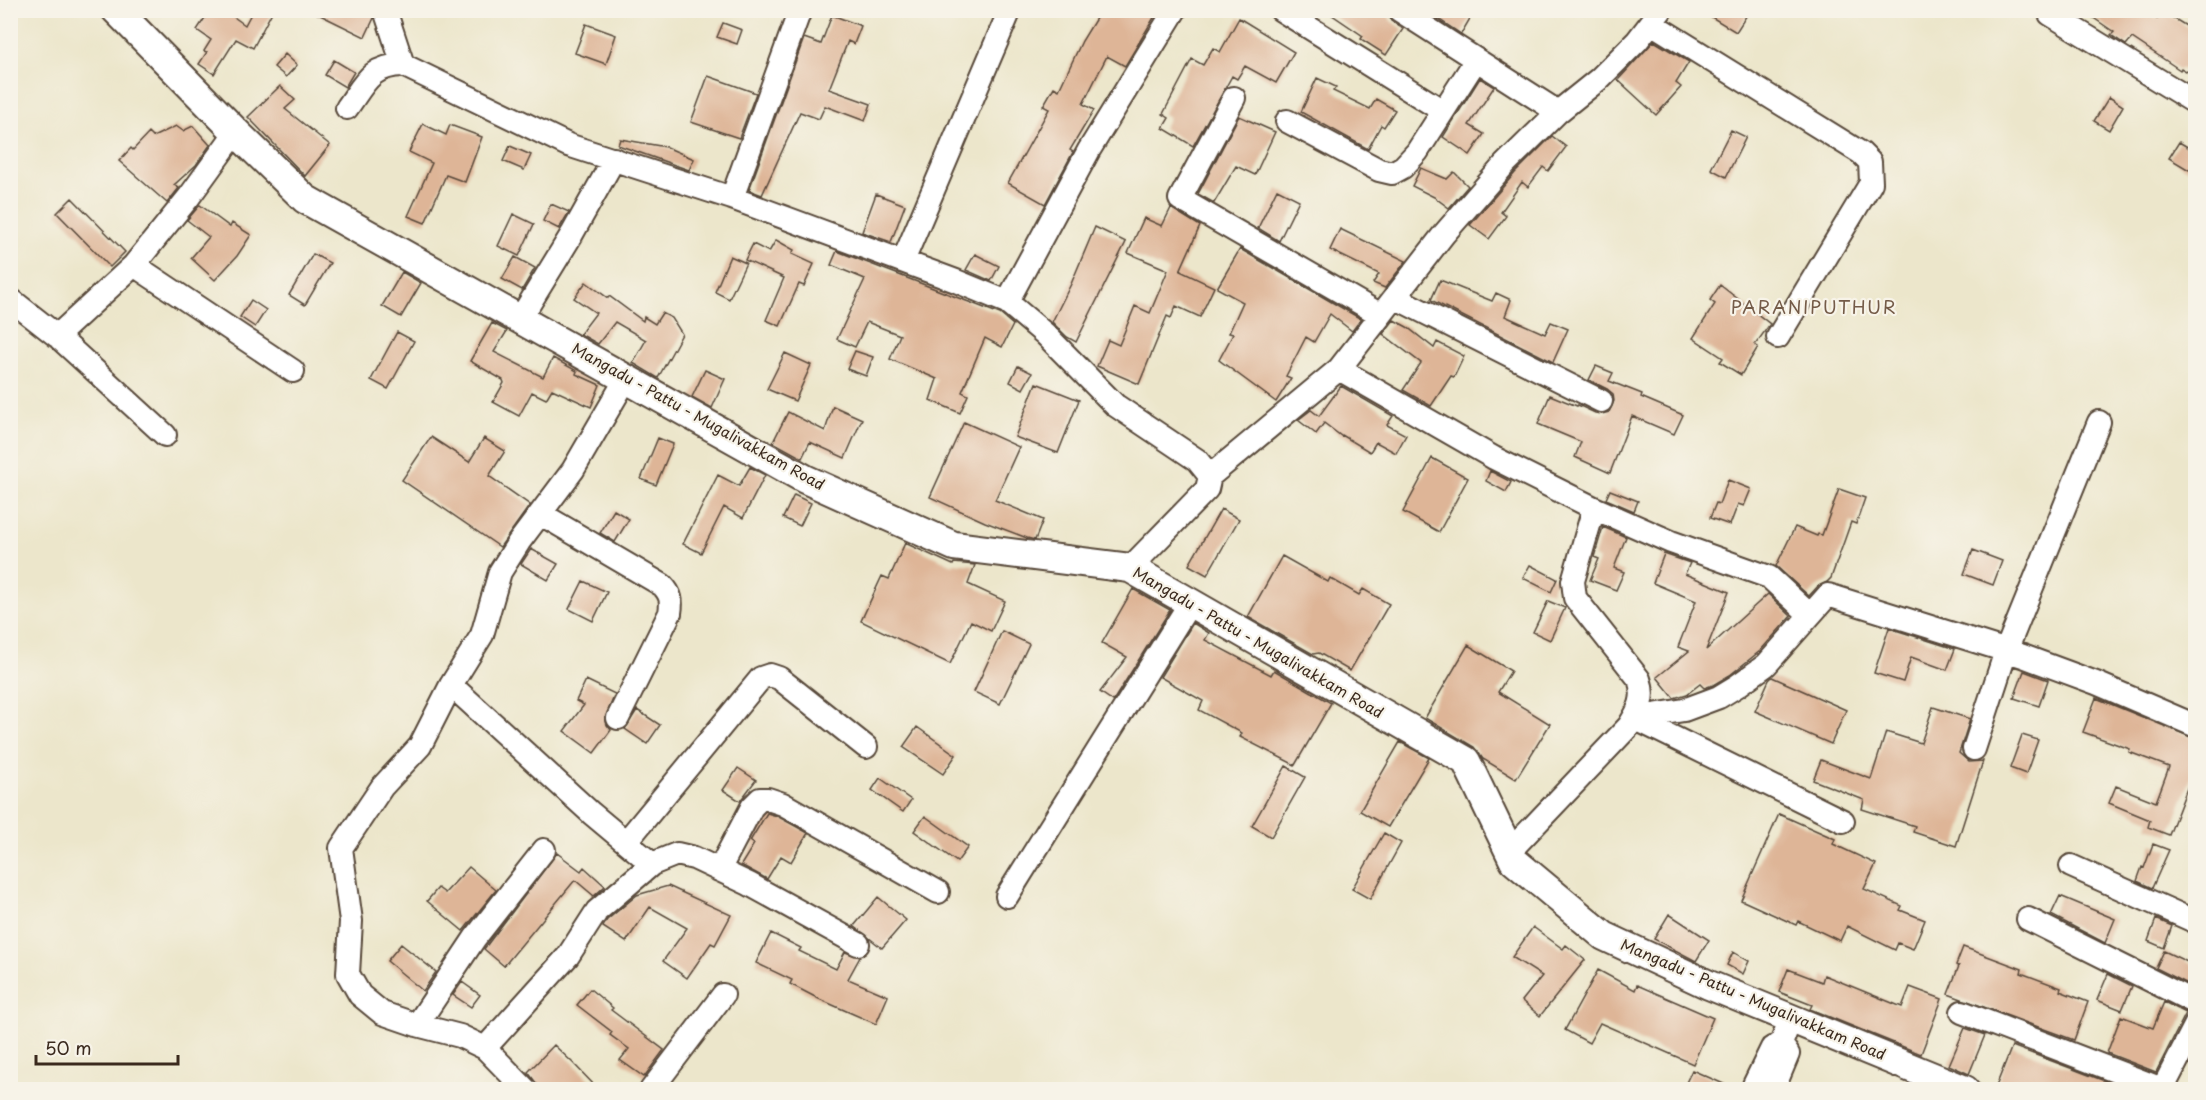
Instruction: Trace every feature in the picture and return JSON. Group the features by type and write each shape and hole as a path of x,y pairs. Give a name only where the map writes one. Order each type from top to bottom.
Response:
{"street":[{"name":"Mangadu - Pattu - Mugalivakkam Road","path":"116,10 305,199 805,479 954,546 1130,568 1466,761 1514,861 1604,936 1709,985 1786,1031 1965,1089"},
{"path":"385,10 403,65"},
{"path":"732,198 800,10"},
{"path":"903,261 1010,10"},
{"path":"1007,302 1089,150 1175,10"},
{"path":"1281,10 1443,111"},
{"path":"1399,10 1558,112"},
{"path":"2050,14 2196,103"},
{"path":"1130,568 1207,489 1210,476 1339,369 1443,234 1505,164 1558,112 1599,79 1637,41 1656,17 1861,153 1870,162 1871,183 1778,337"},
{"path":"1287,121 1379,170 1392,173 1403,167 1418,152 1476,60"},
{"path":"347,108 376,70 388,65 403,65 568,145 732,198 1007,302 1045,334 1115,405 1197,460 1210,476"},
{"path":"1234,98 1180,199 1388,306 1601,400"},
{"path":"57,336 134,265 189,197 236,132"},
{"path":"520,319 614,159"},
{"path":"134,265 293,371"},
{"path":"10,299 57,336 165,435"},
{"path":"1339,369 1494,458 1594,508 1671,542 1768,577 1810,615"},
{"path":"526,1089 485,1048 460,1036 382,1014 360,995 348,974 351,921 341,848 382,787 420,746 451,685 482,635 500,572 519,542 573,470 626,379"},
{"path":"1974,749 2006,651 2099,422"},
{"path":"1509,852 1629,726 1641,708 1643,689 1639,679 1575,598 1573,581 1594,508"},
{"path":"541,514 662,585 669,593 672,602 670,613 618,718"},
{"path":"1634,718 1684,710 1719,697 1766,665 1828,595 2006,651 2096,683 2196,726"},
{"path":"1007,896 1190,603"},
{"path":"626,842 761,678 770,675 779,678 866,747"},
{"path":"451,685 591,813 652,864"},
{"path":"1634,718 1843,821"},
{"path":"719,870 752,807 760,799 768,799 783,804 938,892"},
{"path":"417,1025 475,938 544,850"},
{"path":"485,1048 568,956 597,911 652,864 677,854 694,858 719,870 791,906 858,944"},
{"path":"2071,866 2196,922"},
{"path":"2028,920 2196,1003"},
{"path":"651,1089 723,995"},
{"path":"1962,1012 2162,1089 2196,1024"},
{"path":"1754,1089 1772,1048 1786,1031"},
{"path":"1773,1089 1788,1054 1786,1031"}],"building":[{"path":"210,10 224,10 245,25 253,10 273,10 253,48 236,39 214,74 199,64 211,40 197,30"},
{"path":"310,10 372,10 374,18 365,37"},
{"path":"1101,10 1145,10 1155,16 1125,66 1107,56 1083,104 1094,110 1070,150 1073,152 1045,204 1008,183 1049,109 1043,106 1054,87 1059,90 1082,41"},
{"path":"1325,10 1386,10 1391,21 1403,29 1386,55 1361,39 1363,36"},
{"path":"1425,10 1475,10 1461,34"},
{"path":"1700,10 1750,10 1736,32"},
{"path":"2082,10 2144,10 2157,19 2162,11 2196,32 2196,77 2181,68 2180,70 2132,38 2126,45 2111,35 2114,32"},
{"path":"832,15 861,26 854,44 848,41 829,89 871,104 865,121 825,106 819,119 800,112 762,195 749,190 804,38 821,44"},
{"path":"1239,18 1294,52 1276,83 1245,66 1237,79 1232,76 1193,146 1163,128 1169,118 1163,114 1192,59 1203,65 1213,48 1220,52"},
{"path":"723,23 742,30 737,44 717,37"},
{"path":"586,24 616,35 606,64 575,53"},
{"path":"1654,41 1689,62 1676,83 1681,87 1656,115 1618,80"},
{"path":"285,54 297,65 286,77 274,67"},
{"path":"334,60 354,72 345,87 325,75"},
{"path":"708,76 756,93 739,138 691,122"},
{"path":"1317,78 1336,87 1333,91 1370,109 1376,99 1395,110 1384,127 1381,125 1368,149 1301,112"},
{"path":"1480,78 1494,87 1469,125 1484,134 1470,155 1443,137"},
{"path":"280,86 295,100 285,109 330,145 305,176 248,117"},
{"path":"2109,97 2123,106 2109,130 2094,121"},
{"path":"1239,116 1275,132 1255,175 1236,166 1214,203 1198,194"},
{"path":"423,124 446,135 450,125 482,137 465,182 446,175 425,223 408,216 432,163 409,152"},
{"path":"176,126 183,131 193,126 210,145 196,165 174,185 179,188 167,203 119,161 149,133 153,137"},
{"path":"1731,130 1746,137 1726,177 1711,169"},
{"path":"1552,136 1566,147 1548,171 1543,167 1528,187 1522,182 1501,212 1506,216 1489,239 1470,225 1515,173"},
{"path":"620,139 666,147 694,159 689,170 618,145"},
{"path":"2179,142 2196,152 2196,160 2189,170 2169,158"},
{"path":"510,146 531,155 524,170 503,161"},
{"path":"1421,168 1447,179 1454,172 1468,186 1449,208 1412,186"},
{"path":"1277,189 1299,200 1279,241 1258,228"},
{"path":"876,194 905,205 891,242 862,232"},
{"path":"72,198 125,252 110,267 57,213"},
{"path":"551,204 569,212 559,229 543,221"},
{"path":"200,205 230,227 232,223 251,235 237,256 215,280 191,258 209,237 187,220"},
{"path":"1171,208 1200,226 1180,271 1214,287 1200,317 1176,306 1171,318 1167,316 1139,384 1097,366 1108,340 1119,345 1135,306 1150,313 1168,270 1128,253 1144,218 1162,226"},
{"path":"513,214 534,224 519,256 498,246"},
{"path":"1095,227 1126,242 1076,342 1067,337 1052,322"},
{"path":"1340,229 1406,261 1385,288 1373,283 1379,274 1330,250"},
{"path":"776,240 794,250 792,254 814,264 804,286 799,284 780,326 766,320 784,278 745,260 753,244 769,252"},
{"path":"1240,249 1361,319 1352,331 1330,314 1314,342 1306,337 1286,376 1291,378 1276,402 1219,360 1233,334 1229,333 1243,302 1217,288"},
{"path":"837,251 1000,314 1013,325 1002,347 985,338 962,392 968,395 960,413 930,400 937,379 890,359 900,335 867,322 855,347 837,339 865,279 831,265"},
{"path":"313,254 330,263 305,305 289,295"},
{"path":"975,254 999,266 991,281 966,270"},
{"path":"730,256 746,263 729,299 715,292"},
{"path":"515,257 535,268 522,290 502,279"},
{"path":"402,272 421,283 401,317 382,306"},
{"path":"1440,280 1492,301 1496,293 1511,300 1505,316 1545,334 1551,322 1568,329 1553,362 1431,300"},
{"path":"586,282 643,321 644,317 655,324 662,313 672,318 682,334 658,378 633,363 646,340 615,322 598,344 580,334 596,313 574,298"},
{"path":"1720,285 1770,324 1755,345 1758,347 1741,375 1720,362 1723,358 1693,338 1715,304 1710,300"},
{"path":"251,300 266,310 255,327 240,317"},
{"path":"1394,320 1434,348 1437,342 1464,356 1454,377 1451,376 1431,406 1403,390 1421,363 1383,334"},
{"path":"492,323 507,331 494,352 543,377 553,358 577,371 576,374 600,385 591,407 552,389 546,399 532,392 519,416 493,402 504,383 503,380 470,361"},
{"path":"397,332 414,341 388,389 371,380"},
{"path":"855,351 873,357 866,376 847,369"},
{"path":"785,353 811,365 795,401 767,389"},
{"path":"1018,366 1032,373 1023,389 1010,382"},
{"path":"1596,366 1613,373 1609,381 1642,394 1641,397 1683,415 1674,434 1632,416 1610,473 1575,457 1581,442 1538,424 1550,395 1595,413 1609,412 1614,401 1613,394 1589,380"},
{"path":"705,370 725,379 712,408 692,397"},
{"path":"1036,383 1079,400 1058,453 1015,437"},
{"path":"1341,386 1393,416 1387,425 1406,435 1396,453 1376,442 1370,452 1341,436 1324,423 1316,434 1298,420 1311,410 1319,416"},
{"path":"833,406 862,419 845,458 810,442 802,458 773,442 788,412 825,431"},
{"path":"964,422 1019,447 995,500 1043,520 1035,540 985,522 930,497"},
{"path":"431,437 469,462 484,438 505,451 489,476 530,505 500,547 402,480"},
{"path":"658,438 673,444 656,485 641,479"},
{"path":"1432,458 1468,478 1439,532 1403,512"},
{"path":"750,467 765,475 743,518 724,507 701,553 683,544 718,475 739,486"},
{"path":"1490,471 1511,482 1506,492 1486,481"},
{"path":"1728,480 1751,489 1744,506 1738,504 1730,525 1710,518 1716,503 1719,504"},
{"path":"1839,489 1865,498 1856,524 1851,522 1831,578 1818,586 1809,596 1776,566 1795,527 1817,536 1822,535"},
{"path":"1610,490 1638,501 1634,511 1606,499"},
{"path":"794,495 811,503 800,526 783,518"},
{"path":"1221,509 1239,519 1207,575 1189,565"},
{"path":"614,510 629,519 615,542 600,533"},
{"path":"1603,527 1626,537 1614,568 1624,572 1616,590 1590,580 1599,559 1594,557"},
{"path":"905,543 953,565 954,563 975,565 968,584 1005,601 991,631 971,621 950,664 861,621 882,576 889,579"},
{"path":"531,549 558,564 548,580 521,564"},
{"path":"1973,550 2002,561 1993,585 1964,574"},
{"path":"1664,554 1690,563 1685,574 1729,592 1706,650 1768,594 1791,616 1760,651 1730,675 1704,688 1700,684 1687,694 1674,698 1657,677 1689,651 1678,647 1696,601 1653,583"},
{"path":"1282,556 1328,582 1330,578 1359,595 1363,589 1389,604 1350,671 1319,653 1313,654 1248,617"},
{"path":"1530,565 1557,579 1551,592 1523,578"},
{"path":"583,581 607,592 593,621 569,609"},
{"path":"1133,589 1170,610 1113,701 1100,692 1127,657 1102,643"},
{"path":"1548,601 1565,608 1550,640 1533,632"},
{"path":"1193,623 1209,633 1205,640 1271,675 1274,670 1331,703 1295,765 1240,737 1242,733 1199,710 1203,701 1160,677"},
{"path":"1889,628 1955,649 1947,670 1911,657 1903,682 1874,673"},
{"path":"1002,631 1029,644 1000,704 974,692"},
{"path":"1468,645 1511,671 1498,692 1550,724 1516,779 1483,759 1474,747 1425,718"},
{"path":"2024,671 2048,680 2039,706 2014,698"},
{"path":"1772,677 1846,710 1831,744 1755,711"},
{"path":"586,680 615,694 605,718 611,730 594,753 564,731 584,705 576,701"},
{"path":"2096,698 2196,739 2196,765 2169,835 2148,827 2150,820 2109,803 2116,786 2156,802 2169,767 2129,752 2130,749 2083,732"},
{"path":"1933,707 1970,719 1959,753 1969,762 1983,761 1956,846 1913,832 1915,826 1862,809 1864,800 1813,780 1821,760 1871,779 1886,732 1921,743"},
{"path":"637,710 660,725 647,744 625,729"},
{"path":"917,727 956,755 943,774 903,747"},
{"path":"2022,735 2038,740 2026,774 2010,768"},
{"path":"1400,742 1429,758 1388,827 1360,811"},
{"path":"1286,766 1305,777 1271,837 1252,826"},
{"path":"738,768 756,780 740,801 723,790"},
{"path":"880,778 911,800 903,812 872,790"},
{"path":"767,813 808,833 791,862 781,856 767,879 741,865 754,844 750,841"},
{"path":"1779,814 1835,839 1833,844 1876,864 1864,889 1902,906 1900,910 1925,920 1913,949 1898,943 1895,950 1847,926 1840,941 1798,921 1796,925 1741,900"},
{"path":"925,816 968,847 957,862 914,831"},
{"path":"1384,833 1401,843 1370,899 1352,889"},
{"path":"2153,844 2169,850 2152,888 2137,881"},
{"path":"557,853 581,871 584,867 605,886 594,896 575,880 504,966 484,949"},
{"path":"469,867 496,890 463,931 427,901 438,888 445,893"},
{"path":"668,886 731,915 715,945 711,943 687,978 663,961 687,928 650,907 626,942 603,927 607,920 637,895"},
{"path":"2060,896 2115,919 2105,943 2051,915"},
{"path":"878,897 906,920 882,948 854,926"},
{"path":"1669,914 1709,940 1696,961 1654,939"},
{"path":"2156,919 2172,926 2164,948 2148,941"},
{"path":"1533,927 1563,949 1566,945 1585,960 1540,1016 1522,1001 1542,976 1512,957"},
{"path":"771,933 801,948 799,951 836,969 845,952 860,957 848,979 888,996 876,1024 819,999 790,984 792,980 756,963"},
{"path":"401,944 436,972 423,991 387,961"},
{"path":"1963,947 2022,969 2021,973 2061,988 2060,991 2088,1002 2074,1040 1948,994 1959,966 1956,965"},
{"path":"2164,951 2196,966 2196,988 2156,968"},
{"path":"1733,952 1749,961 1743,974 1727,965"},
{"path":"1788,969 1822,982 1824,975 1902,1007 1910,987 1942,999 1921,1054 1810,1009 1812,1005 1779,992"},
{"path":"1598,970 1635,990 1637,985 1713,1018 1693,1064 1600,1023 1589,1043 1565,1030"},
{"path":"2108,974 2132,986 2122,1010 2097,1000"},
{"path":"462,982 480,995 471,1007 453,995"},
{"path":"590,989 613,1008 611,1010 664,1050 644,1077 620,1060 629,1049 610,1035 612,1032 577,1005"},
{"path":"2164,1002 2186,1013 2156,1072 2107,1053 2121,1016 2153,1028"},
{"path":"1965,1028 1985,1035 1969,1074 1949,1065"},
{"path":"554,1045 598,1089 541,1089 539,1087 528,1072"},
{"path":"2012,1046 2126,1089 1995,1089"},
{"path":"1692,1070 1735,1089 1683,1089"}],"district":[{"name":"PARANIPUTHUR","path":"1814,308"}]}
